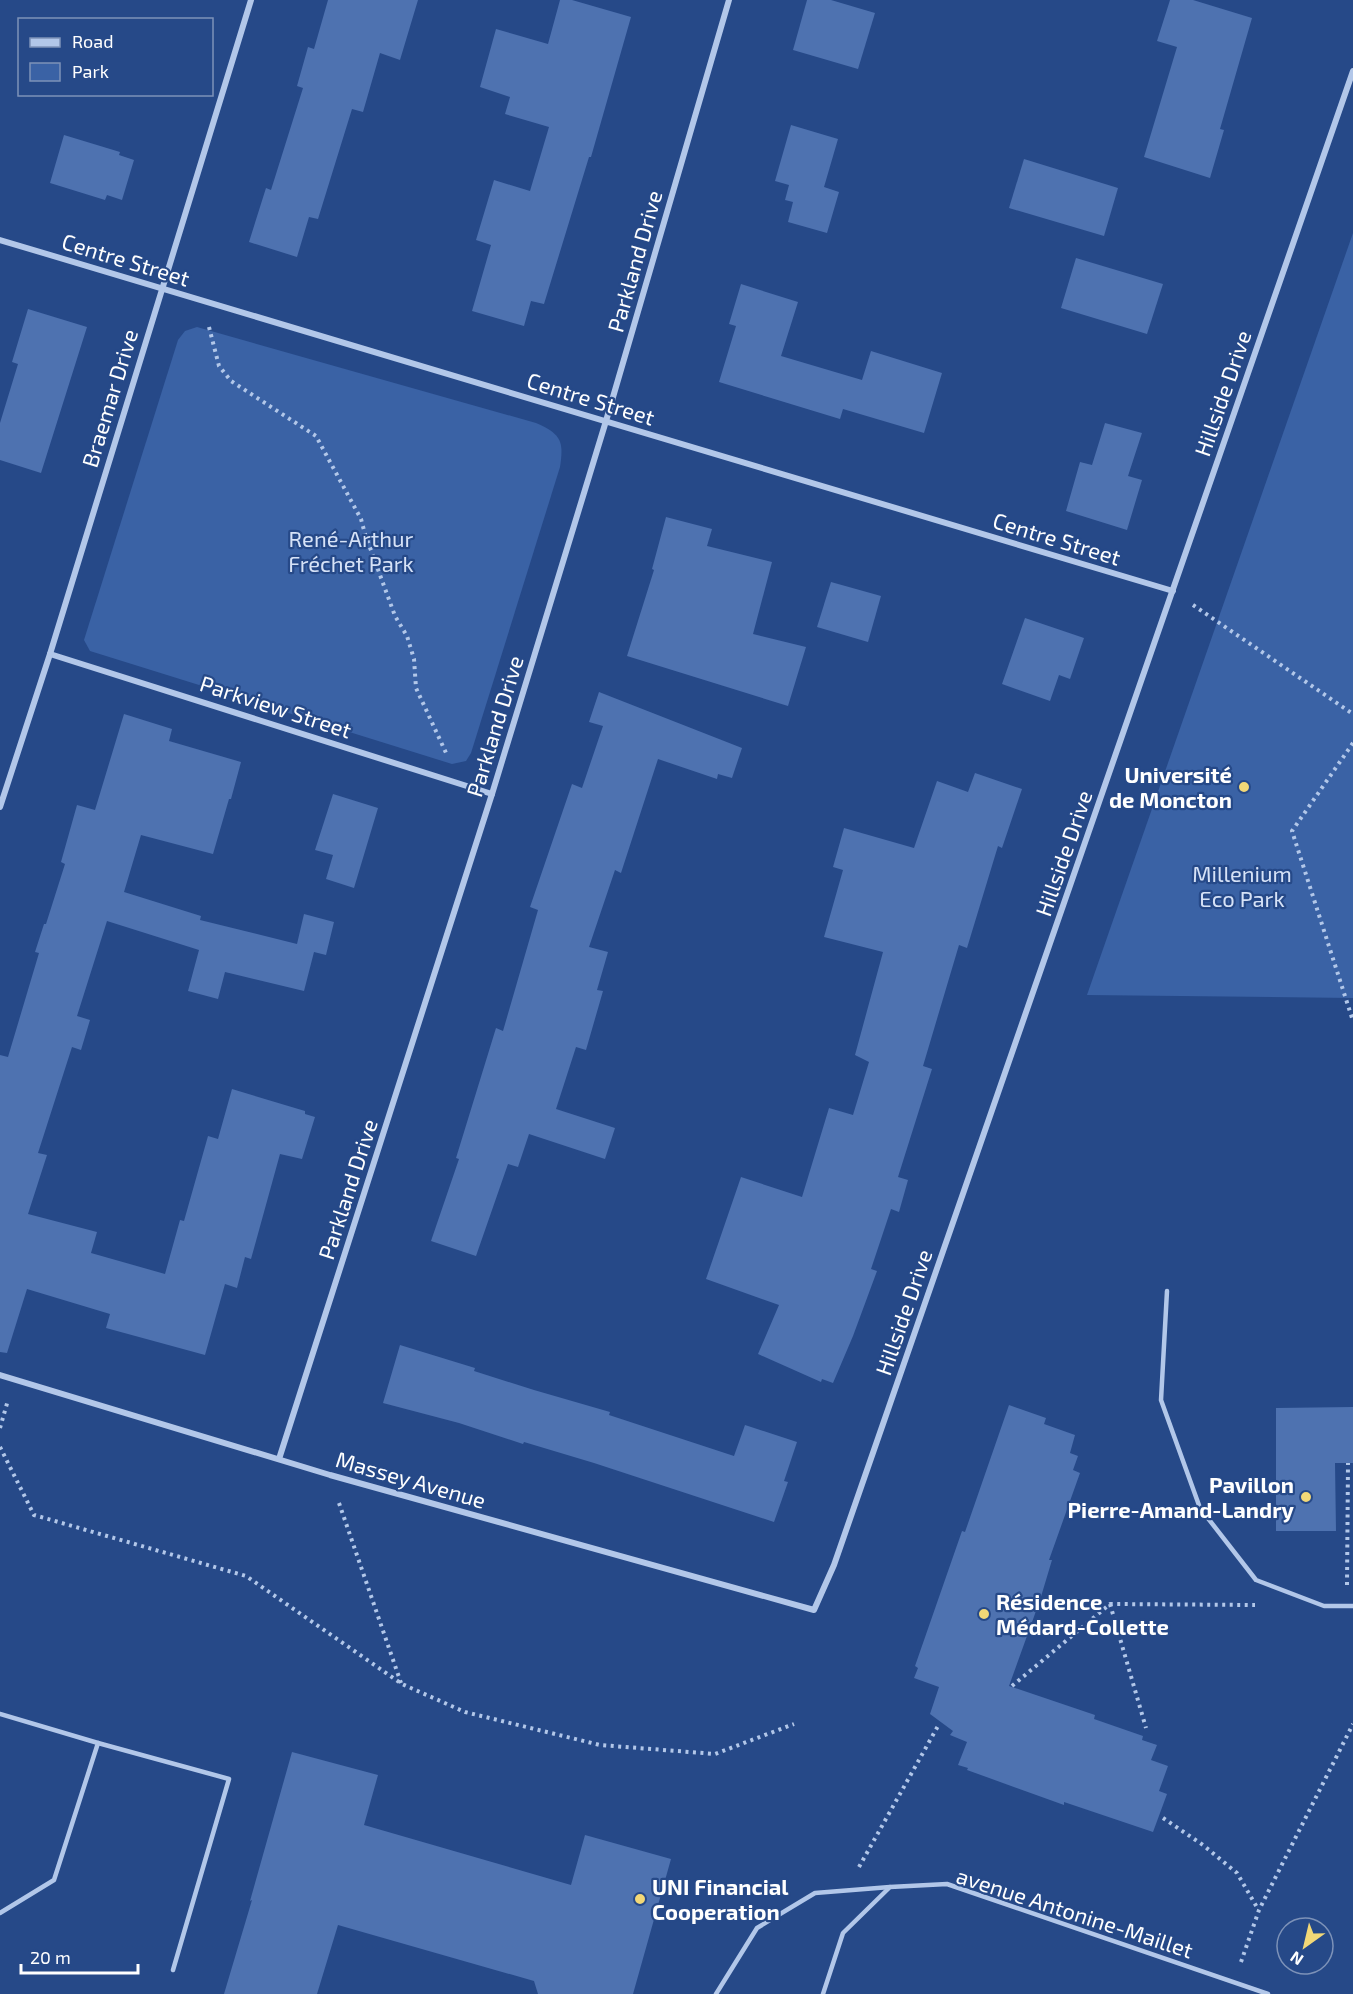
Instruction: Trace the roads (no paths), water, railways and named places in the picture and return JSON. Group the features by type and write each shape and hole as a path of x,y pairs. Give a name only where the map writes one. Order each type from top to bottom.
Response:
{"street":[{"name":"Braemar Drive","path":"0,807 50,654 251,0"},
{"name":"Parkland Drive","path":"279,1460 492,794 606,421 729,0"},
{"name":"Hillside Drive","path":"814,1610 838,1553 1353,71"},
{"name":"Centre Street","path":"0,240 1173,591"},
{"name":"Parkview Street","path":"50,654 492,794"},
{"name":"Massey Avenue","path":"0,1375 330,1475 814,1610"}],"lane":[{"path":"1167,1291 1161,1400 1200,1508 1257,1580 1324,1606 1353,1606"},
{"path":"0,1714 229,1779 173,1970"},
{"path":"0,1913 54,1880 98,1743"},
{"name":"avenue Antonine-Maillet","path":"716,1994 757,1928 815,1893 946,1884 1268,1994"},
{"path":"823,1994 843,1933 890,1887"}],"place":[{"name":"Université de Moncton","path":"1244,787"},
{"name":"Pavillon Pierre-Amand-Landry","path":"1306,1497"},
{"name":"Résidence Médard-Collette","path":"984,1614"},
{"name":"UNI Financial Cooperation","path":"640,1899"}],"park label":[{"name":"René-Arthur Fréchet Park","path":"351,550"},
{"name":"Millenium Eco Park","path":"1242,886"}]}
